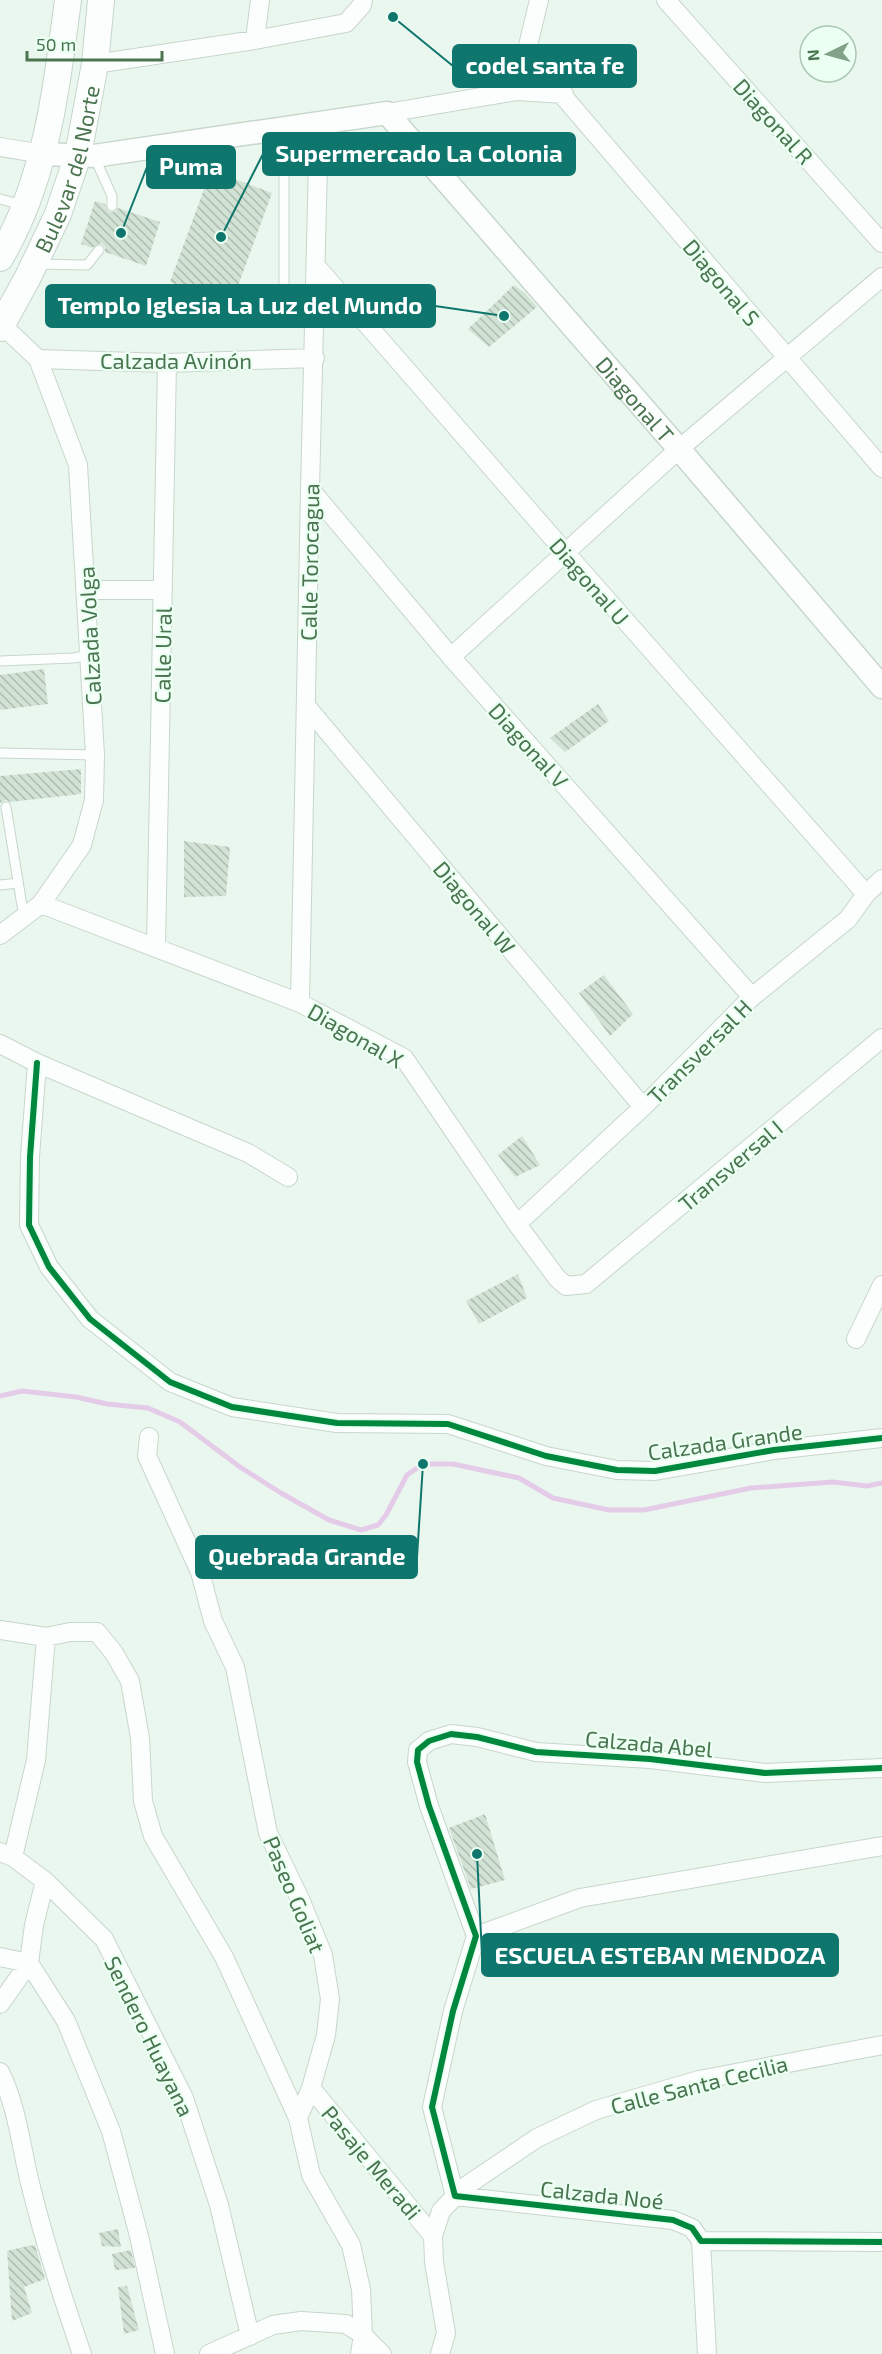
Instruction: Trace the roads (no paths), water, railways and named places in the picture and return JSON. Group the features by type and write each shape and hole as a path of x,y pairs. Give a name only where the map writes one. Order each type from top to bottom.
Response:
{"main road":[{"name":"Bulevar del Norte","path":"1,253 25,206 43,154 53,113 68,0"},
{"name":"Bulevar del Norte","path":"1,326 34,264 86,155 101,0"}],"street":[{"path":"255,40 260,0"},
{"path":"95,64 255,40 346,23 362,5 363,0"},
{"path":"517,91 539,0"},
{"name":"Diagonal R","path":"666,0 882,243"},
{"name":"Diagonal S","path":"527,54 564,94 882,468"},
{"path":"0,147 43,154 86,155 284,128 497,96 517,91 564,94"},
{"name":"Diagonal T","path":"387,112 882,687"},
{"name":"Calle Torocagua","path":"300,1003 307,708 309,489 315,358 320,122"},
{"name":"Diagonal U","path":"316,266 564,552 866,894"},
{"path":"451,657 679,449 882,277"},
{"name":"Calzada Volga","path":"0,935 41,904 82,845 94,800 95,755 78,465 38,359 1,326"},
{"name":"Calzada Avinón","path":"38,359 167,363 315,358"},
{"name":"Calle Ural","path":"156,946 167,363"},
{"name":"Diagonal V","path":"309,489 451,657 752,997"},
{"path":"87,590 163,590"},
{"name":"Diagonal W","path":"307,708 643,1107"},
{"name":"Transversal H","path":"517,1224 643,1107 752,997 848,919 866,894 882,879"},
{"name":"Diagonal X","path":"41,904 156,946 300,1003 404,1058 517,1224 557,1278 566,1286 575,1287"},
{"name":"Transversal I","path":"575,1287 586,1284 882,1038"},
{"path":"0,1044 37,1063 248,1153 288,1177"},
{"name":"Calzada Grande","path":"37,1063 30,1157 29,1225 49,1267 90,1319 170,1382 232,1407 336,1423 448,1424 546,1456 617,1470 656,1472 774,1450 882,1438"},
{"path":"856,1339 882,1285"},
{"name":"Paseo Goliat","path":"149,1437 147,1456 200,1572 213,1621 236,1667 268,1833 323,1954 330,1999 326,2035 311,2088 298,2118"},
{"path":"0,1630 46,1637 70,1632 97,1632 114,1653 130,1681 140,1738 143,1801 153,1836 224,1957 298,2118 311,2175 351,2245 362,2289 363,2335 360,2354"},
{"path":"6,1854 36,1760 46,1637"},
{"name":"Calzada Abel","path":"476,1936 429,1806 417,1762 418,1750 429,1741 451,1734 477,1737 536,1752 650,1759 765,1773 882,1768"},
{"path":"455,2196 432,2107 453,2011 476,1936 580,1898 882,1846"},
{"name":"Sendero Huayana","path":"6,1854 45,1881 104,1939 184,2098 219,2205 250,2336"},
{"path":"0,2004 29,1963 34,1925 45,1881"},
{"path":"0,1957 29,1963 66,2021 111,2131 139,2236 165,2354"},
{"name":"Calle Santa Cecilia","path":"440,2354 446,2333 434,2262 433,2236 441,2211 463,2188 537,2138 596,2110 699,2080 882,2045"},
{"path":"0,2072 9,2091 30,2186 58,2286 82,2354"},
{"name":"Pasaje Meradi","path":"311,2088 433,2236"},
{"name":"Calzada Noé","path":"455,2196 673,2220 692,2228 701,2241"},
{"path":"707,2354 701,2241 882,2242"},
{"path":"209,2354 273,2325 301,2321 346,2324 363,2335 382,2354"}],"lane":[{"path":"284,128 284,313"},
{"path":"86,155 112,196 112,206"},
{"path":"0,199 25,206"},
{"path":"34,264 87,265 99,250"},
{"path":"0,661 73,658 90,655"},
{"path":"0,753 95,755"},
{"path":"6,807 24,918"},
{"path":"0,885 18,883"}],"waterway":[{"path":"0,1396 22,1391 148,1408 180,1422 240,1467 281,1493 329,1520 361,1530 378,1525 386,1515 407,1475 423,1464 453,1464 519,1478 553,1498 609,1510 644,1510 751,1488 833,1482 867,1486 882,1483"}],"place":[{"name":"codel santa fe","path":"393,17"},
{"name":"Puma","path":"121,233"},
{"name":"Supermercado La Colonia","path":"221,237"},
{"name":"Templo Iglesia La Luz del Mundo","path":"504,316"},
{"name":"Quebrada Grande","path":"423,1464"},
{"name":"ESCUELA ESTEBAN MENDOZA","path":"477,1854"}]}
